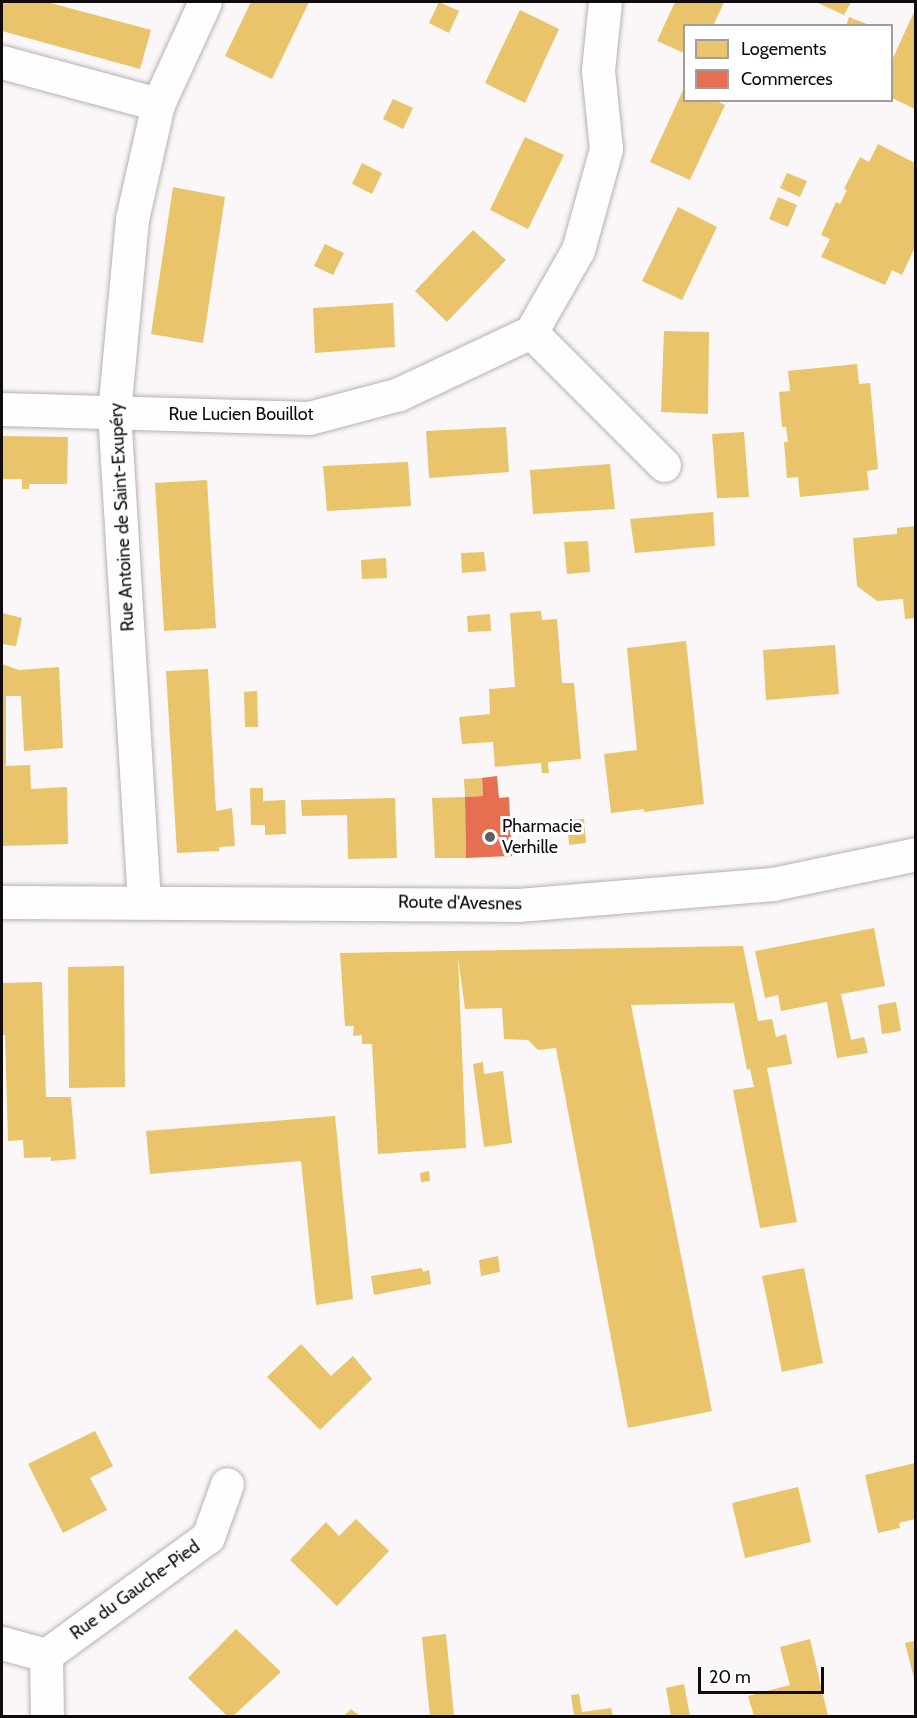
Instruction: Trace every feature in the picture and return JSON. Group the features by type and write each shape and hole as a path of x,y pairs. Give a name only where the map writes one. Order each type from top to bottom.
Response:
{"street":[{"name":"Rue Antoine de Saint-Exupéry","path":"144,902 114,413 132,219 158,104 205,2"},
{"path":"605,2 598,70 606,149 578,250 531,332 664,465"},
{"path":"2,62 158,104"},
{"name":"Rue Lucien Bouillot","path":"2,409 309,418 399,394 531,332"},
{"name":"Route d'Avesnes","path":"2,902 518,905 773,884 915,854"},
{"name":"Rue du Gauche-Pied","path":"46,1655 208,1537 227,1484"},
{"path":"2,1643 46,1655 47,1716"}],"building: Logements":[{"path":"2,2 47,2 151,30 140,69 2,31"},
{"path":"251,2 309,2 272,79 225,56"},
{"path":"439,2 459,11 449,33 429,23"},
{"path":"675,2 724,2 714,24 683,24 683,53 657,41"},
{"path":"816,2 851,2 844,15"},
{"path":"520,10 559,29 525,103 485,83"},
{"path":"915,10 915,109 893,98 893,58"},
{"path":"849,17 866,24 847,24"},
{"path":"683,90 683,102 718,102 725,105 690,180 650,162"},
{"path":"393,99 413,108 403,129 383,119"},
{"path":"525,137 564,155 528,229 490,210"},
{"path":"878,144 915,163 915,247 902,275 892,270 885,285 821,257 830,239 821,235 836,202 840,204 847,190 844,189 860,157 869,162"},
{"path":"362,163 382,173 372,194 352,184"},
{"path":"787,173 807,181 800,197 780,188"},
{"path":"173,187 225,197 203,343 151,334"},
{"path":"778,197 797,205 788,227 769,219"},
{"path":"678,207 717,227 682,300 642,281"},
{"path":"473,230 506,260 447,322 415,291"},
{"path":"325,244 344,253 333,275 314,266"},
{"path":"393,303 395,347 315,353 313,308"},
{"path":"664,331 709,332 708,414 661,412"},
{"path":"857,364 859,384 870,383 878,469 867,471 869,490 800,497 798,477 787,478 784,442 788,442 786,427 782,427 779,392 790,391 788,371"},
{"path":"506,427 509,472 429,478 426,431"},
{"path":"744,432 749,497 717,498 712,434"},
{"path":"2,436 68,437 67,484 29,484 29,489 22,489 22,479 2,479"},
{"path":"408,462 411,506 327,511 323,466"},
{"path":"610,464 615,509 533,514 530,470"},
{"path":"207,480 216,628 164,631 155,483"},
{"path":"713,512 715,546 635,553 630,519"},
{"path":"915,526 915,618 905,619 903,599 877,601 857,586 853,538 897,534 897,528"},
{"path":"588,541 590,572 567,574 564,542"},
{"path":"484,552 486,571 462,573 461,553"},
{"path":"386,558 387,578 362,579 361,560"},
{"path":"541,611 542,620 557,619 562,683 574,683 581,759 548,762 549,773 542,773 541,763 495,767 493,742 462,744 459,717 490,714 489,689 515,687 510,613"},
{"path":"2,613 22,618 16,646 2,644"},
{"path":"490,614 491,631 468,632 467,616"},
{"path":"686,641 704,804 644,812 644,809 611,813 604,754 637,750 627,648"},
{"path":"835,645 839,694 766,700 763,650"},
{"path":"2,664 19,670 59,667 63,748 24,751 21,696 6,696 6,766 30,765 31,789 67,787 68,844 2,846"},
{"path":"208,669 216,811 232,808 235,846 219,847 219,851 177,853 166,671"},
{"path":"257,691 258,727 245,727 244,692"},
{"path":"482,778 483,796 465,797 464,779"},
{"path":"250,788 263,788 263,801 285,800 286,834 265,835 265,825 251,825"},
{"path":"465,797 466,858 435,858 432,798"},
{"path":"395,798 397,858 348,859 347,815 302,816 301,800"},
{"path":"584,819 586,843 569,845 567,820"},
{"path":"874,928 885,986 841,994 851,1040 864,1037 868,1053 837,1058 827,1002 781,1011 778,995 765,998 755,951"},
{"path":"743,946 758,1021 772,1019 776,1037 786,1034 792,1064 767,1068 797,1222 760,1228 733,1090 754,1087 750,1069 747,1070 734,1003 631,1005 712,1411 628,1428 556,1048 538,1050 528,1040 504,1039 502,1008 465,1009 458,957 466,1148 378,1154 372,1044 362,1044 362,1035 353,1036 354,1026 345,1026 340,953"},
{"path":"124,966 125,1087 69,1088 68,967"},
{"path":"42,982 46,1097 71,1097 76,1159 51,1161 51,1157 24,1158 23,1140 8,1141 5,1035 2,1035 2,983"},
{"path":"896,1002 901,1031 882,1034 878,1005"},
{"path":"483,1062 484,1074 503,1071 512,1143 484,1147 473,1064"},
{"path":"335,1116 353,1299 316,1305 301,1161 150,1174 146,1131"},
{"path":"429,1171 430,1181 421,1182 420,1173"},
{"path":"498,1256 500,1272 481,1276 479,1260"},
{"path":"422,1268 423,1272 429,1270 431,1284 374,1295 371,1276"},
{"path":"804,1268 823,1363 782,1372 762,1276"},
{"path":"301,1344 331,1376 353,1356 372,1379 320,1430 267,1377"},
{"path":"95,1431 113,1466 90,1478 107,1510 63,1533 28,1464"},
{"path":"915,1463 915,1519 899,1523 900,1528 878,1533 865,1475"},
{"path":"798,1487 811,1542 745,1558 732,1503"},
{"path":"356,1519 389,1551 337,1606 290,1560 326,1522 339,1536"},
{"path":"236,1629 281,1672 233,1716 227,1716 188,1678"},
{"path":"446,1634 454,1716 430,1716 422,1637"},
{"path":"810,1639 828,1716 754,1716 748,1696 790,1685 780,1647"},
{"path":"915,1641 915,1682 905,1643"},
{"path":"684,1684 690,1716 671,1716 666,1688"},
{"path":"579,1694 582,1712 611,1708 613,1716 574,1716 571,1695"},
{"path":"351,1709 360,1716 344,1716"}],"building: Commerces":[{"path":"497,776 499,798 509,797 512,856 466,858 465,797 483,796 482,778"}],"place":[{"name":"Pharmacie Verhille","path":"490,837"}]}
